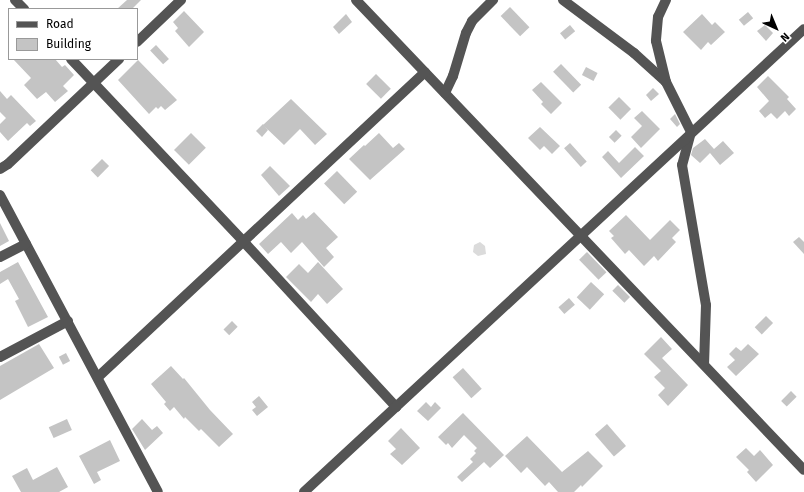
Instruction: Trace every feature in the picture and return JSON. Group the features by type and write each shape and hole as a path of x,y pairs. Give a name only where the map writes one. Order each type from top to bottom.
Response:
{"street":[{"path":"15,0 23,8"},
{"path":"138,41 181,0"},
{"path":"356,0 804,470"},
{"path":"445,93 453,76 466,33 472,21 492,0"},
{"path":"563,0 634,53 666,82"},
{"path":"666,0 658,17 656,41 666,82 691,132 682,165 706,305 704,364"},
{"path":"304,492 582,236 691,132 804,29"},
{"path":"72,60 244,241 396,407"},
{"path":"0,169 8,164 118,60"},
{"path":"98,377 425,72"},
{"path":"0,195 68,320 158,492"},
{"path":"0,257 26,244"},
{"path":"0,357 68,320"}],"shaded area":[{"path":"480,242 485,246 486,254 478,256 473,252 474,245"}],"building":[{"path":"127,0 141,0 133,8 118,8"},
{"path":"510,7 529,27 520,36 501,16"},
{"path":"184,11 204,32 189,47 175,31 178,28 173,22"},
{"path":"748,12 753,18 744,26 739,20"},
{"path":"346,14 352,22 339,34 333,27"},
{"path":"702,14 712,25 715,22 725,32 711,45 708,42 701,50 683,32"},
{"path":"570,25 575,31 565,39 560,33"},
{"path":"765,25 773,33 766,41 757,31"},
{"path":"156,45 169,59 163,64 150,50"},
{"path":"14,60 56,60 62,67 65,65 74,75 63,86 68,91 55,102 46,92 37,99 24,85 31,78"},
{"path":"138,60 177,100 165,110 161,106 158,109 156,107 149,114 118,80"},
{"path":"561,64 581,85 573,93 553,72"},
{"path":"586,67 598,73 593,81 582,75"},
{"path":"376,74 391,89 381,99 366,84"},
{"path":"768,76 789,97 787,99 796,109 789,116 785,111 777,119 771,113 765,118 759,111 769,101 757,87"},
{"path":"541,82 562,103 551,114 541,104 543,102 532,90"},
{"path":"653,88 659,94 651,101 646,95"},
{"path":"0,91 7,99 11,95 36,121 30,126 27,123 8,141 0,132 0,124 6,118 0,112"},
{"path":"619,97 631,109 620,120 608,108"},
{"path":"291,99 327,134 315,145 300,129 284,145 263,125"},
{"path":"642,111 660,129 641,148 631,137 642,126 634,118"},
{"path":"675,114 680,124 677,127 670,119"},
{"path":"263,124 268,130 262,137 256,131"},
{"path":"540,127 560,146 552,154 544,146 540,150 528,138"},
{"path":"616,130 622,136 615,143 609,137"},
{"path":"191,133 206,148 189,165 174,150"},
{"path":"379,133 393,148 399,143 405,149 370,180 349,159"},
{"path":"705,139 714,149 723,141 734,153 720,165 710,153 700,163 691,155 693,148"},
{"path":"570,143 587,162 581,167 564,148"},
{"path":"635,147 644,156 621,178 602,157 608,151 619,163"},
{"path":"102,159 109,166 98,177 91,170"},
{"path":"270,166 290,186 279,196 261,175"},
{"path":"337,171 357,192 344,204 324,184"},
{"path":"314,212 338,237 326,248 334,257 324,267 302,242 291,253 281,242 268,254 259,244 292,213 298,220 303,215 306,219"},
{"path":"626,215 650,240 670,220 680,230 672,238 676,242 658,261 654,256 644,266 629,250 625,254 611,238 614,236 609,231"},
{"path":"0,223 9,241 0,246"},
{"path":"799,237 804,242 804,254 793,242"},
{"path":"587,252 606,272 599,280 579,260"},
{"path":"18,262 48,317 28,327 15,301 19,299 8,279 0,284 0,272"},
{"path":"318,262 343,289 327,304 318,294 311,302 286,277 299,264 308,273"},
{"path":"591,282 604,294 590,310 577,297"},
{"path":"618,285 630,297 624,303 612,291"},
{"path":"569,298 575,305 564,314 558,307"},
{"path":"766,316 773,323 762,334 755,327"},
{"path":"232,321 238,327 229,335 224,329"},
{"path":"661,337 672,349 662,358 688,385 668,406 658,395 665,388 654,377 661,371 644,354"},
{"path":"39,344 54,368 0,400 0,366"},
{"path":"748,344 759,354 736,376 727,367 735,360 729,354 736,347 741,351"},
{"path":"66,353 70,361 63,365 59,357"},
{"path":"171,366 183,379 184,378 210,410 233,434 219,447 201,429 199,431 185,417 184,419 174,407 170,411 164,404 166,402 151,384"},
{"path":"463,368 482,389 471,398 453,377"},
{"path":"791,391 797,397 787,407 781,401"},
{"path":"259,396 268,407 257,416 252,410 256,407 252,402"},
{"path":"426,402 431,407 435,402 441,408 428,421 417,411"},
{"path":"463,413 504,455 490,468 484,462 462,482 457,477 473,462 470,459 476,453 474,451 477,448 464,435 452,448 448,443 446,445 438,437"},
{"path":"67,419 72,430 54,438 49,427"},
{"path":"142,419 152,430 157,426 163,433 145,450 132,429"},
{"path":"607,424 626,446 614,456 595,434"},
{"path":"401,428 420,448 402,465 390,454 396,449 388,441"},
{"path":"527,436 562,472 588,451 603,466 582,487 581,485 574,492 558,492 549,482 545,486 527,467 521,473 505,456"},
{"path":"110,440 120,461 97,472 101,480 94,484 79,456"},
{"path":"746,448 754,456 760,450 773,465 756,482 747,472 749,470 736,457"},
{"path":"57,467 68,487 59,492 21,492 12,476 27,468 33,480"}]}
